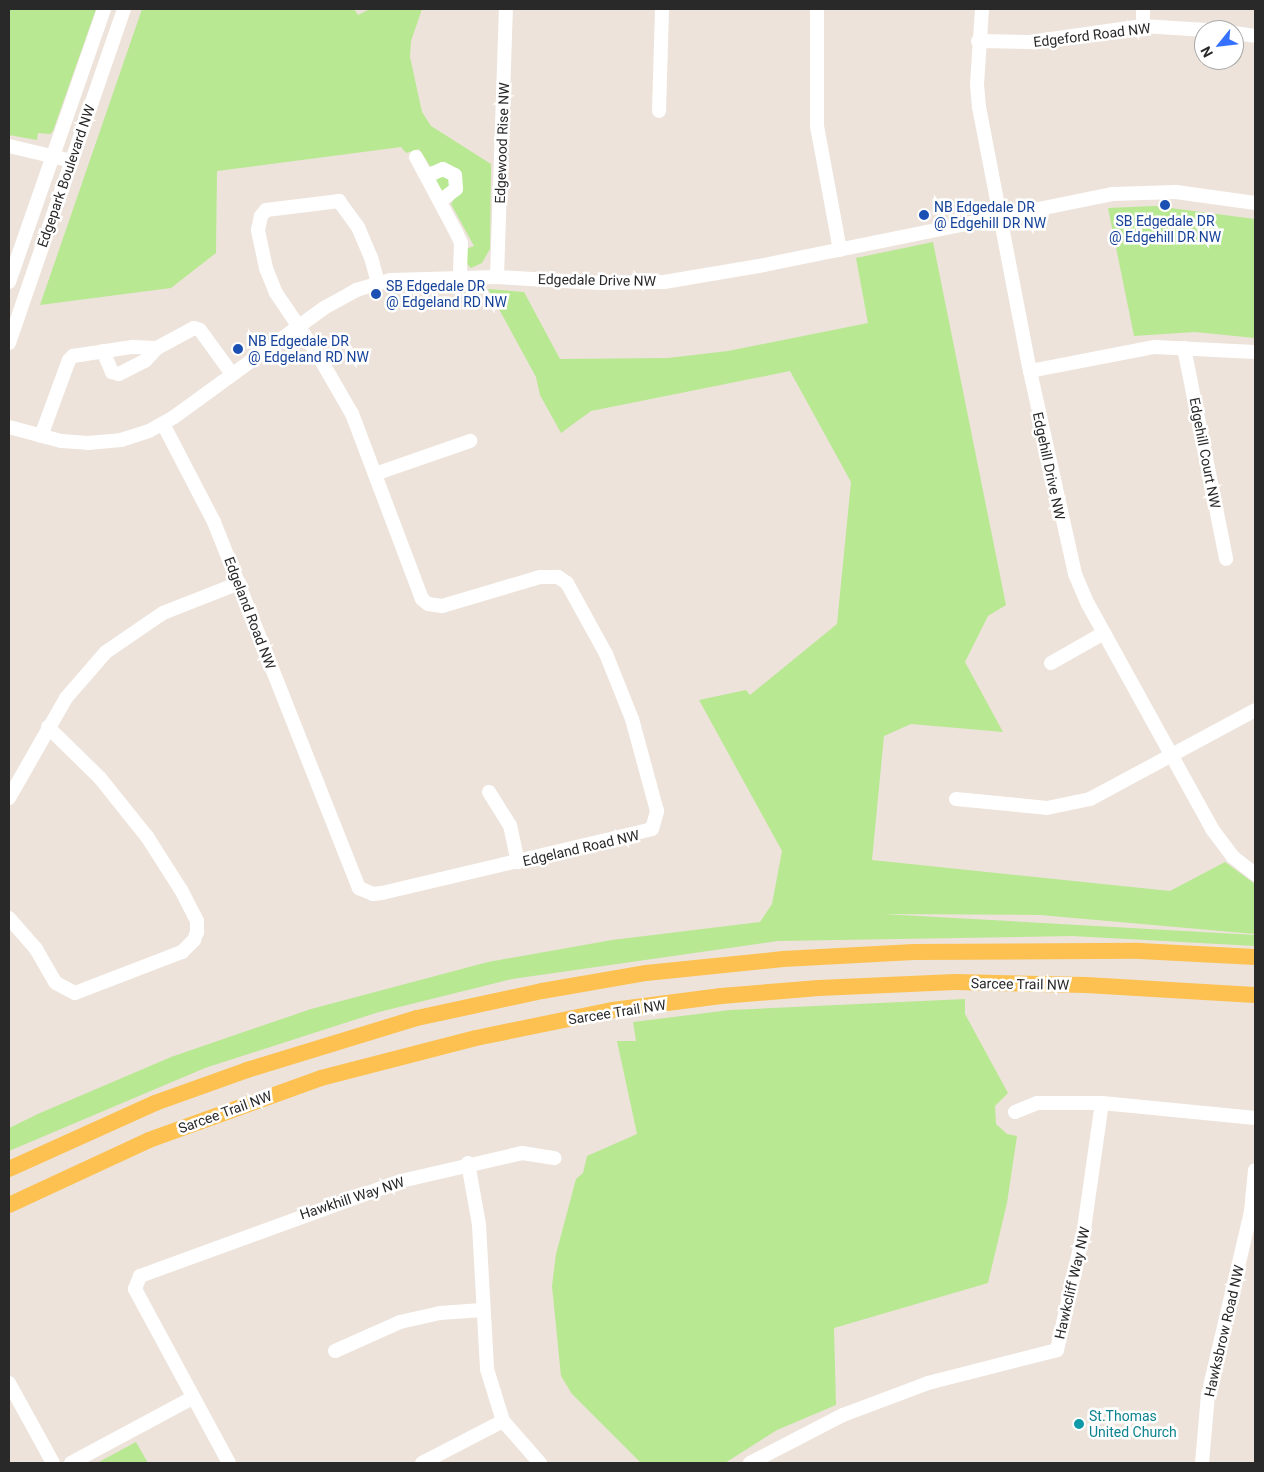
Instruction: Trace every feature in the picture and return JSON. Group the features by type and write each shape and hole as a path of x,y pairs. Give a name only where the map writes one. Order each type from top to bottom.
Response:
{"main road":[{"path":"9,1169 155,1103 247,1070 417,1018 542,991 675,970 783,959 914,952 1140,951 1255,957"},
{"name":"Sarcee Trail NW","path":"9,1206 149,1140 321,1078 476,1038 613,1010 809,988 955,982 1086,985 1255,995"}],"street":[{"name":"Edgepark Boulevard NW","path":"9,282 104,9"},
{"name":"Edgepark Boulevard NW","path":"9,343 124,9"},
{"name":"Edgewood Rise NW","path":"497,277 506,9"},
{"path":"659,112 662,9"},
{"path":"817,9 817,126 840,250"},
{"name":"Edgehill Drive NW","path":"982,9 978,41 979,107 1030,371 1065,541 1074,574 1104,633 1222,844 1255,874"},
{"path":"1143,9 1143,26"},
{"name":"Edgeford Road NW","path":"978,41 1030,42 1143,26 1194,29"},
{"path":"9,146 72,161"},
{"path":"416,157 460,243 460,278"},
{"path":"427,176 445,169 455,175 456,189 440,201"},
{"name":"Edgedale Drive NW","path":"9,427 61,441 102,442 131,437 163,424 338,299 378,283 497,277 600,283 664,282 840,250 1112,194 1176,192 1255,203"},
{"name":"Edgeland Road NW","path":"163,424 214,522 359,888 374,894 382,893 652,829 657,811 621,689 581,604 566,582 558,577 540,577 442,606 428,604 418,592 352,414 318,355 276,293 266,268 258,230 266,210 339,201 358,227 371,257 378,283"},
{"path":"104,351 112,372 119,374 145,361 157,348 188,329 196,329 232,374"},
{"path":"1030,371 1154,347 1255,352"},
{"path":"41,436 70,358 104,351 157,348"},
{"name":"Edgehill Court NW","path":"1184,348 1226,559"},
{"path":"375,474 470,441"},
{"path":"9,798 48,727 78,681 106,652 163,614 238,583"},
{"path":"1050,663 1104,633"},
{"path":"956,799 1026,807 1065,805 1104,794 1255,710"},
{"path":"9,918 36,950 56,984 75,993 182,952 194,940 197,932 197,921 148,838 100,778 48,727"},
{"path":"489,792 510,825 518,862"},
{"path":"1015,1112 1037,1103 1102,1102 1255,1118"},
{"name":"Hawkcliff Way NW","path":"750,1463 843,1415 920,1386 1056,1350 1084,1229 1102,1102"},
{"name":"Hawkhill Way NW","path":"229,1463 192,1398 135,1289 140,1276 334,1203 468,1163 522,1153 556,1158"},
{"path":"468,1163 479,1226 482,1310 487,1369 503,1421 540,1463"},
{"name":"Hawksbrow Road NW","path":"1202,1463 1208,1395 1251,1211 1255,1170"},
{"path":"335,1351 400,1322 440,1313 482,1310"},
{"path":"9,1383 53,1463"},
{"path":"71,1463 192,1398"},
{"path":"422,1463 503,1421"}],"green space":[{"path":"9,9 96,9 53,131 50,134 38,133 37,140 9,135"},
{"path":"142,9 354,9 358,15 370,9 422,9 411,41 410,57 422,112 431,126 491,164 490,249 482,263 471,268 466,263 466,249 474,246 451,204 462,187 462,177 430,166 419,149 406,153 401,147 217,171 216,253 171,288 40,305"},
{"path":"444,174 453,183 442,191 435,180"},
{"path":"1155,206 1255,219 1255,338 1195,332 1134,336 1108,208"},
{"path":"933,242 1006,605 988,616 965,662 1003,732 911,724 884,736 872,860 1170,891 1225,862 1255,884 1255,934 1040,915 883,914 1255,935 1255,946 1072,936 778,941 512,979 379,1012 205,1068 9,1151 9,1128 40,1113 171,1057 311,1009 488,962 612,940 760,922 772,904 782,851 699,700 746,690 750,695 837,624 851,482 790,371 591,411 561,433 540,395 536,377 488,289 524,292 560,359 668,358 728,351 868,323 856,258"},
{"path":"965,999 965,1014 1008,1093 995,1106 996,1124 1007,1134 1017,1136 1007,1203 988,1283 834,1328 836,1405 777,1430 725,1463 641,1463 572,1394 561,1376 552,1286 556,1254 576,1179 583,1173 587,1156 637,1134 617,1041 636,1041 633,1022 730,1010"},
{"path":"136,1442 148,1463 97,1463"}],"place":[{"name":"SB Edgedale DR @ Edgehill DR NW","path":"1165,205"},
{"name":"NB Edgedale DR @ Edgehill DR NW","path":"924,215"},
{"name":"SB Edgedale DR @ Edgeland RD NW","path":"376,294"},
{"name":"NB Edgedale DR @ Edgeland RD NW","path":"238,349"},
{"name":"St.Thomas United Church","path":"1079,1424"}]}
